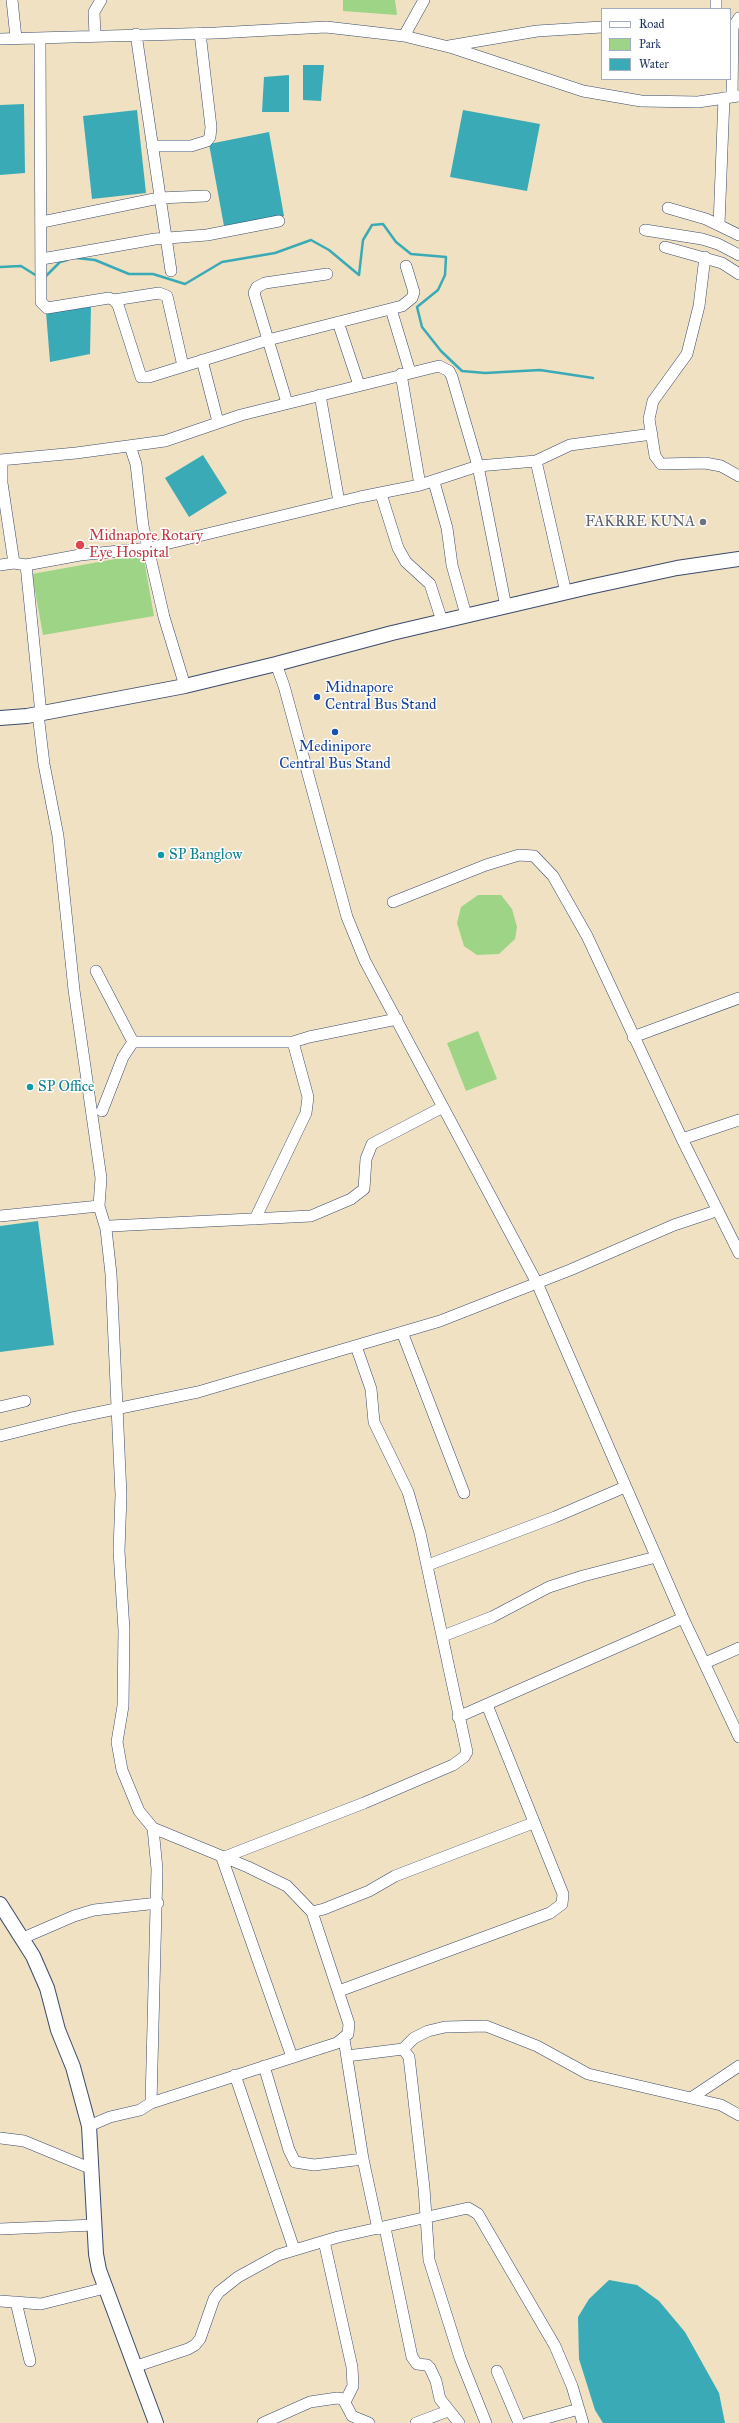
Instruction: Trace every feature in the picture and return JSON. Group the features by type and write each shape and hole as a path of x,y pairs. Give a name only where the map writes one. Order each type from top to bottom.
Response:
{"main road":[{"path":"0,718 40,714 185,686 466,615 677,568 739,559"},
{"path":"0,1904 23,1938 33,1956 47,1988 89,2126 96,2254 105,2288 156,2423"}],"street":[{"path":"12,0 16,38"},
{"path":"95,35 94,12 101,0"},
{"path":"404,36 424,0"},
{"path":"719,225 732,97 731,66 733,28 735,19"},
{"path":"0,39 200,33 326,27 404,36 446,46 583,91 642,101 670,103 732,97"},
{"path":"446,46 523,32 601,27"},
{"path":"152,146 191,146 207,141 210,137 211,127 200,33"},
{"path":"136,34 159,198 171,271"},
{"path":"40,38 42,222 41,302 47,308 109,298 114,300 159,293 167,296 183,366"},
{"path":"42,222 159,198 205,196"},
{"path":"668,208 693,215 739,235"},
{"path":"42,259 165,238 207,235 279,221"},
{"path":"645,230 702,239 718,244 739,255"},
{"path":"665,247 678,252 705,257 722,263 739,274"},
{"path":"705,257 699,306 687,354 649,412 655,456 661,464 705,463 721,466 739,476"},
{"path":"114,300 118,305 141,376 150,377 268,340 402,306 412,298 414,292 406,266"},
{"path":"287,403 254,293 257,288 274,281 327,274"},
{"path":"391,309 406,373 420,485"},
{"path":"338,322 359,385"},
{"path":"202,360 218,422"},
{"path":"14,563 2,483 1,460 165,441 218,422 287,403 439,366 449,371 478,466 506,607"},
{"path":"320,395 339,502"},
{"path":"0,565 14,563 26,565 80,555 149,548 339,502 434,482 478,466 536,461 570,445 652,434"},
{"path":"130,446 136,464 143,526 164,617 185,686"},
{"path":"536,461 566,593"},
{"path":"434,482 447,528 453,572 466,615"},
{"path":"381,494 398,548 406,562 430,584 442,621"},
{"path":"26,565 44,764 58,836 74,990 101,1178 99,1206 106,1229 111,1274 121,1495 119,1551 124,1637 123,1706 117,1742 122,1770 139,1811 153,1828 222,1858 248,1866 287,1886 312,1912 349,2024 348,2034 344,2040 152,2103 140,2110 110,2117 89,2126"},
{"path":"276,664 284,686 347,917 365,961 536,1283 683,1618 739,1737"},
{"path":"393,902 486,865 519,855 534,856 553,876 587,936 633,1037 716,1211 739,1253"},
{"path":"96,971 133,1042"},
{"path":"633,1037 739,998"},
{"path":"133,1042 293,1042 397,1020"},
{"path":"102,1111 123,1058 133,1042"},
{"path":"255,1219 306,1113 308,1097 293,1042"},
{"path":"106,1229 110,1226 311,1216 351,1199 364,1189 366,1159 372,1144 443,1107"},
{"path":"682,1139 739,1120"},
{"path":"0,1216 99,1206"},
{"path":"0,1436 117,1408 198,1392 440,1321 536,1283 674,1224 716,1211"},
{"path":"402,1332 464,1493"},
{"path":"222,1858 357,1806 453,1765 464,1757 467,1752 458,1717 444,1636 428,1565 408,1492 374,1422 371,1389 356,1346"},
{"path":"0,1407 25,1402"},
{"path":"428,1565 535,1525 625,1487"},
{"path":"444,1636 492,1617 549,1587 583,1576 656,1557"},
{"path":"458,1717 683,1618"},
{"path":"705,1664 739,1648"},
{"path":"339,1991 557,1909 564,1900 563,1894 533,1823 487,1704"},
{"path":"312,1912 324,1909 368,1891 395,1876 533,1823"},
{"path":"152,2103 151,2073 156,2002 158,1904 157,1869 153,1828"},
{"path":"222,1858 292,2057"},
{"path":"23,1938 74,1916 94,1910 158,1904"},
{"path":"347,2056 403,2049 414,2038 428,2031 445,2027 486,2026 537,2046 588,2074 720,2105 739,2115"},
{"path":"344,2040 363,2158 382,2229 412,2358 416,2364 427,2365 430,2368 436,2381 440,2399 459,2423"},
{"path":"403,2049 409,2057 411,2069 429,2260 460,2358 486,2423"},
{"path":"264,2066 289,2150 295,2162 314,2164 363,2158"},
{"path":"691,2098 739,2066"},
{"path":"235,2075 294,2249"},
{"path":"0,2138 29,2143 92,2169"},
{"path":"134,2367 188,2349 195,2345 200,2339 214,2299 224,2286 270,2258 294,2249 324,2241 382,2229 468,2208 478,2214 558,2352 583,2423"},
{"path":"0,2229 94,2225"},
{"path":"324,2241 352,2367 353,2386 345,2402 348,2412 352,2416 369,2423"},
{"path":"0,2301 41,2304 105,2288"},
{"path":"16,2302 30,2361"},
{"path":"497,2371 519,2423"},
{"path":"263,2423 310,2402 337,2398 345,2402"},
{"path":"528,2423 579,2409"},
{"path":"416,2423 448,2411"}],"green space":[{"path":"343,0 395,0 397,15 343,11"},
{"path":"143,554 154,616 43,635 32,574"},
{"path":"478,895 501,895 512,909 517,927 515,939 499,954 477,955 464,946 457,923 461,907"},
{"path":"478,1031 497,1079 466,1091 447,1043"}],"water":[{"path":"303,65 324,65 321,101 303,100"},
{"path":"289,75 289,112 262,112 264,77"},
{"path":"24,104 25,173 0,175 0,105"},
{"path":"137,110 146,193 92,199 83,116"},
{"path":"463,110 540,124 527,191 450,177"},
{"path":"269,132 284,216 224,226 209,144"},
{"path":"91,306 90,354 50,362 46,312"},
{"path":"203,455 227,493 189,517 165,478"},
{"path":"38,1221 54,1345 0,1352 0,1226"},
{"path":"609,2280 637,2285 659,2301 685,2332 719,2393 725,2423 603,2423 595,2410 579,2359 578,2317 589,2299"}],"waterway":[{"path":"76,258 95,260 129,274 153,274 185,284 222,262 275,253 311,240 329,250 359,275 363,240 372,225 383,224 396,242 411,254 446,257 445,275 438,290 417,307 422,327 441,351 462,371 485,373 540,370 593,378"},
{"path":"45,277 60,262 67,260"},
{"path":"0,267 21,266 37,276"}],"place":[{"name":"FAKRRE KUNA","path":"703,522"},
{"name":"Midnapore Rotary Eye Hospital","path":"80,545"},
{"name":"Midnapore Central Bus Stand","path":"317,697"},
{"name":"Medinipore Central Bus Stand","path":"335,732"},
{"name":"SP Banglow","path":"161,855"},
{"name":"SP Office","path":"30,1087"}]}
